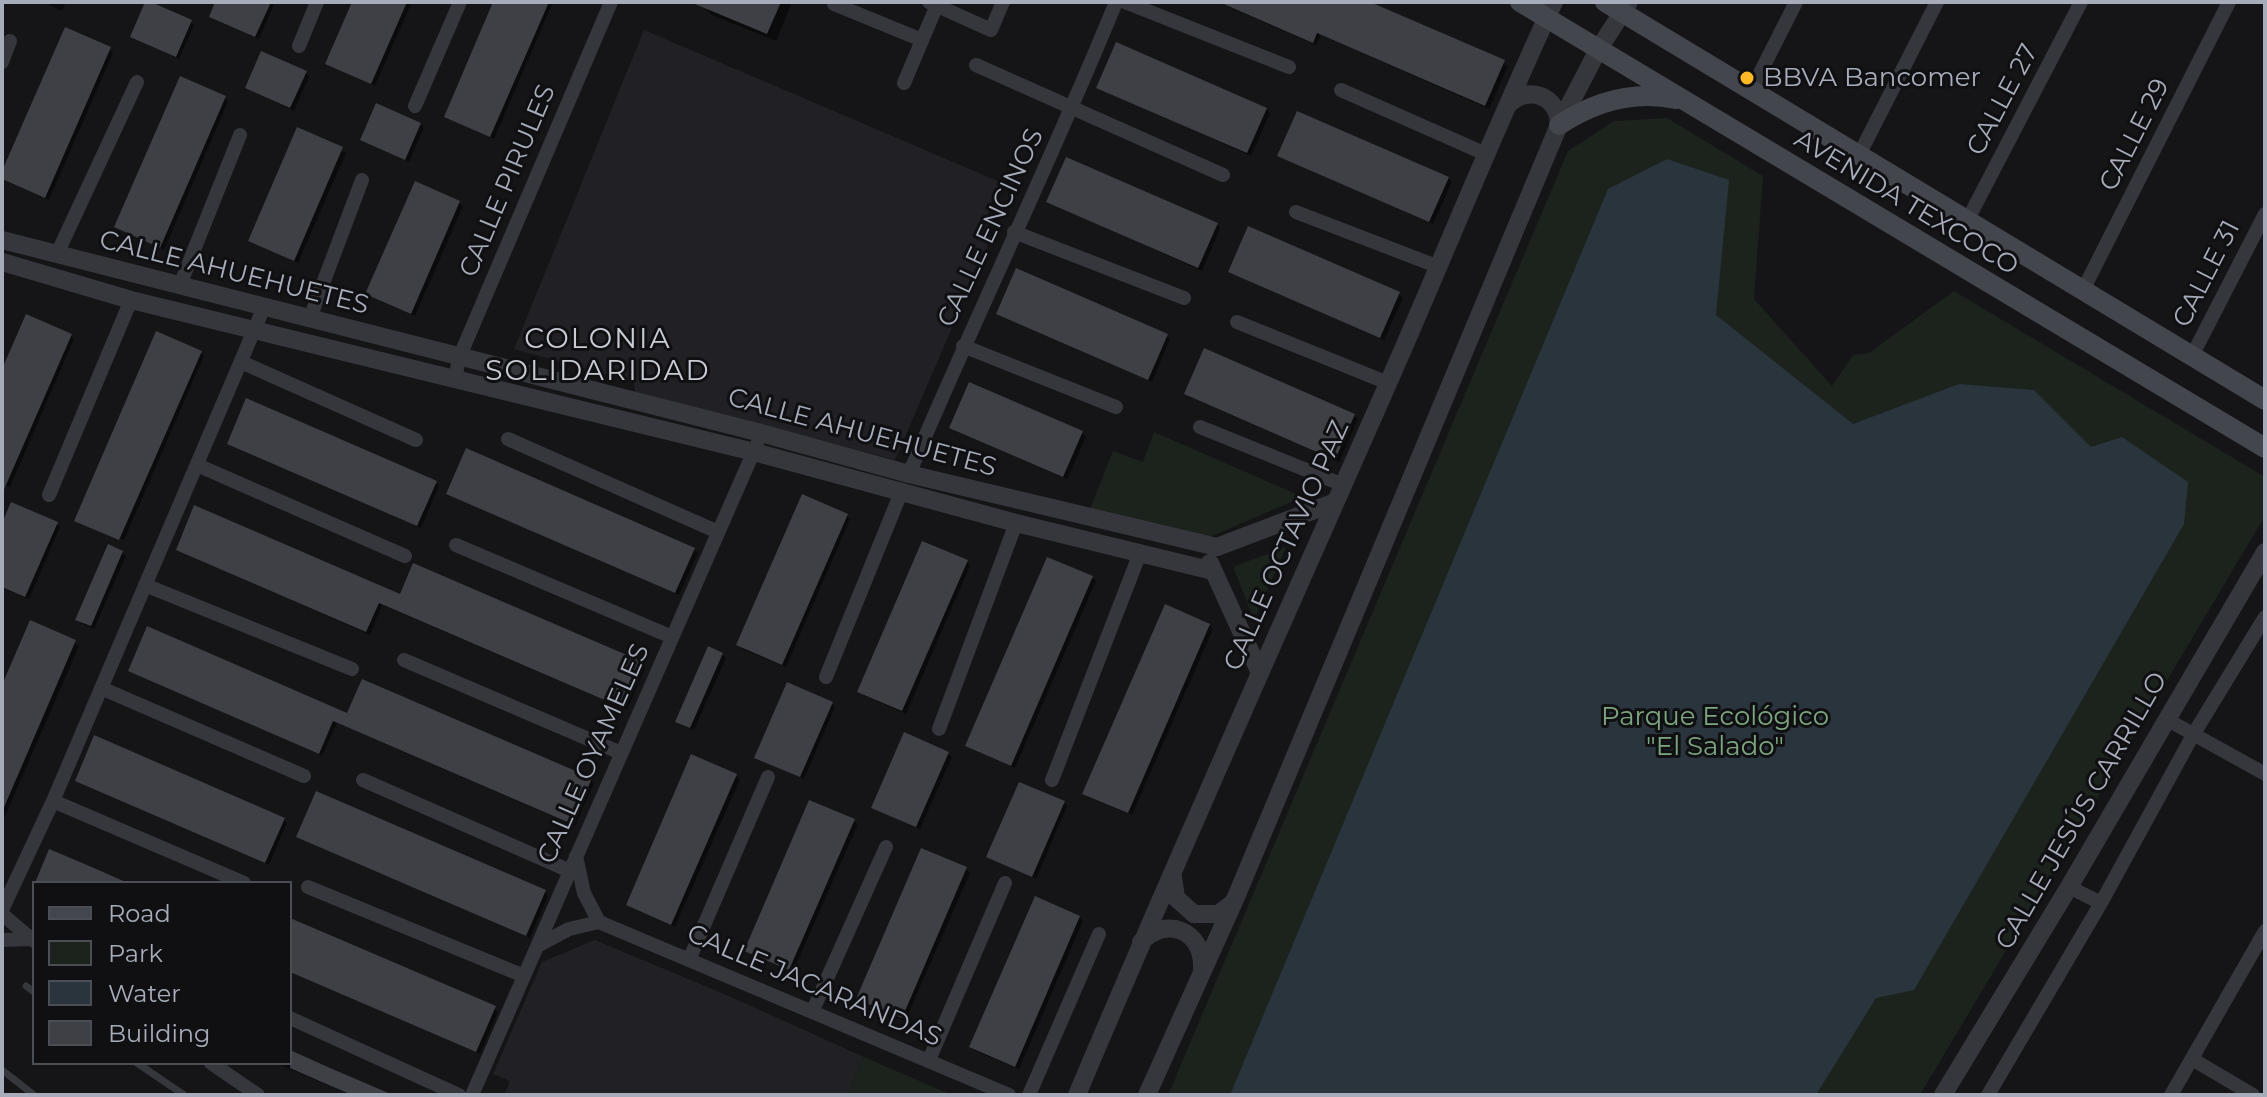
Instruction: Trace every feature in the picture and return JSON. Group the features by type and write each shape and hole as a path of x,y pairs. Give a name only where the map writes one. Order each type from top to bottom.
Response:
{"main road":[{"name":"AVENIDA TEXCOCO","path":"1520,2 1551,10 1598,50 2265,448"},
{"name":"AVENIDA TEXCOCO","path":"1619,5 1751,91 2265,400"},
{"path":"1559,125 1590,108 1624,98 1654,96 1685,101"}],"street":[{"path":"299,46 317,2"},
{"path":"415,106 460,2"},
{"name":"CALLE PIRULES","path":"455,380 459,358 611,2"},
{"path":"904,83 933,4 991,30 1003,2"},
{"name":"CALLE ENCINOS","path":"826,677 963,346 1072,109 1116,2"},
{"path":"1125,2 1289,67"},
{"path":"1751,91 1796,2"},
{"path":"1859,155 1937,2"},
{"name":"CALLE 27","path":"1967,221 2081,2"},
{"name":"CALLE 29","path":"2083,290 2229,2"},
{"path":"834,4 922,40"},
{"path":"1147,1095 1236,897 1559,125 1619,5"},
{"name":"CALLE OCTAVIO PAZ","path":"1077,1095 1341,484 1551,10"},
{"path":"2,62 10,41"},
{"path":"976,65 1223,175"},
{"path":"57,254 137,82"},
{"path":"1341,90 1488,155"},
{"path":"1508,105 1527,94 1543,96 1557,111 1559,125"},
{"path":"180,285 240,135"},
{"path":"310,318 362,180"},
{"path":"1296,212 1439,267"},
{"name":"CALLE 31","path":"2192,356 2265,214"},
{"path":"1014,232 1184,298"},
{"name":"CALLE AHUEHUETES","path":"2,240 761,433 1016,523 1213,571"},
{"name":"CALLE AHUEHUETES","path":"4,268 754,452 1217,547"},
{"path":"49,495 131,300"},
{"path":"32,940 2,912 53,801 264,307"},
{"path":"1237,322 1388,383"},
{"path":"963,346 1116,407"},
{"path":"241,362 416,440"},
{"path":"1200,427 1341,484"},
{"name":"CALLE OYAMELES","path":"472,1095 761,433"},
{"path":"508,439 718,532"},
{"path":"197,465 405,556"},
{"path":"1260,673 1213,571 1210,556 1217,547 1333,503"},
{"path":"939,729 1016,523"},
{"path":"456,545 672,637"},
{"name":"CALLE JESÚS CARRILLO","path":"1943,1095 2265,552"},
{"path":"1052,780 1140,553"},
{"path":"145,585 352,669"},
{"path":"1995,1093 2193,735 2265,617"},
{"path":"404,660 621,753"},
{"path":"101,688 304,776"},
{"path":"2166,719 2265,774"},
{"path":"689,960 768,777"},
{"path":"363,780 570,871"},
{"path":"53,801 239,881"},
{"path":"813,1010 886,847"},
{"path":"537,946 569,929 599,922 584,893 576,855"},
{"path":"1173,874 1176,898 1194,914 1218,914 1226,910 1236,897"},
{"path":"929,1060 1005,883"},
{"path":"308,887 524,976"},
{"path":"2069,887 2101,903"},
{"name":"CALLE JACARANDAS","path":"599,922 1009,1095"},
{"path":"1141,942 1163,928 1181,930 1196,941 1203,959 1202,969"},
{"path":"2171,1095 2265,931"},
{"path":"1029,1095 1099,934"},
{"path":"2,940 32,940"},
{"path":"292,1019 459,1095"},
{"path":"2192,1059 2253,1095"},
{"path":"214,1065 258,1095"}],"lane":[{"path":"26,986 32,990"},
{"path":"140,1065 184,1095"},
{"path":"2,1070 34,1095"}],"shaded area":[{"path":"644,30 1000,182 988,210 989,242 895,460 635,392 634,382 514,349"},
{"path":"595,940 864,1057 847,1095 504,1095 510,1081 493,1074 542,962"}],"green space":[{"name":"Parque Ecológico \"El Salado\"","path":"1667,118 1763,176 1754,299 1832,386 1853,355 1869,353 1954,291 2265,477 2265,516 1920,1095 1168,1095 1568,151 1614,121"},
{"path":"1154,432 1303,497 1207,538 1090,509 1113,451 1143,462"},
{"path":"1286,547 1254,620 1235,566"},
{"path":"864,1057 952,1095 847,1095"}],"water":[{"name":"Parque Ecológico \"El Salado\"","path":"1667,159 1729,180 1716,315 1853,424 1959,384 2034,390 2091,447 2122,437 2188,482 2184,524 1914,990 1876,998 1816,1095 1230,1095 1608,189"}],"building":[{"path":"145,2 192,20 176,57 130,37"},
{"path":"215,2 271,2 255,37 209,17"},
{"path":"352,2 407,2 371,84 325,64"},
{"path":"493,2 549,2 490,137 444,117"},
{"path":"690,2 781,2 767,34"},
{"path":"1219,2 1370,2 1505,60 1485,106 1317,33 1313,43"},
{"path":"65,27 111,47 45,198 2,179 2,171"},
{"path":"1116,42 1267,108 1247,153 1096,88"},
{"path":"261,51 307,71 290,108 245,88"},
{"path":"180,76 226,96 160,248 114,227"},
{"path":"376,103 421,123 405,160 360,140"},
{"path":"1297,111 1449,177 1429,222 1277,156"},
{"path":"297,127 343,147 294,261 248,241"},
{"path":"1066,157 1218,223 1198,268 1046,202"},
{"path":"415,181 460,201 411,314 365,294"},
{"path":"1248,226 1400,292 1380,338 1228,272"},
{"path":"1016,268 1168,334 1148,380 996,314"},
{"path":"26,314 72,334 2,494 2,369"},
{"path":"156,331 202,351 119,540 74,521"},
{"path":"1204,348 1355,414 1335,460 1184,394"},
{"path":"969,382 1083,431 1063,477 949,428"},
{"path":"246,398 437,481 417,526 227,444"},
{"path":"466,448 695,548 675,593 446,494"},
{"path":"802,494 848,514 782,665 736,645"},
{"path":"11,502 58,522 25,597 2,587 2,523"},
{"path":"194,505 400,594 413,563 643,662 623,708 379,603 366,632 176,550"},
{"path":"922,541 968,560 902,711 857,692"},
{"path":"108,544 123,551 91,626 75,620"},
{"path":"1047,557 1093,576 1011,766 965,746"},
{"path":"1165,604 1210,624 1128,813 1082,794"},
{"path":"30,620 76,640 2,812 2,685"},
{"path":"147,626 347,713 362,679 592,778 572,824 333,721 319,754 128,671"},
{"path":"708,646 723,653 690,728 675,722"},
{"path":"787,682 833,702 800,777 754,758"},
{"path":"904,732 949,752 916,827 871,808"},
{"path":"94,735 285,818 265,863 75,781"},
{"path":"691,754 737,774 671,925 626,905"},
{"path":"1019,782 1065,801 1032,877 986,857"},
{"path":"316,791 546,890 526,936 296,837"},
{"path":"809,800 855,819 789,970 744,951"},
{"path":"921,848 967,867 902,1018 856,999"},
{"path":"49,849 123,881 36,881"},
{"path":"1035,896 1080,916 1015,1067 969,1047"},
{"path":"292,919 496,1006 476,1052 292,973"},
{"path":"292,1051 393,1095 352,1095 290,1068"}],"place":[{"name":"BBVA Bancomer","path":"1747,78"}],"district":[{"name":"COLONIA SOLIDARIDAD","path":"598,356"}]}
